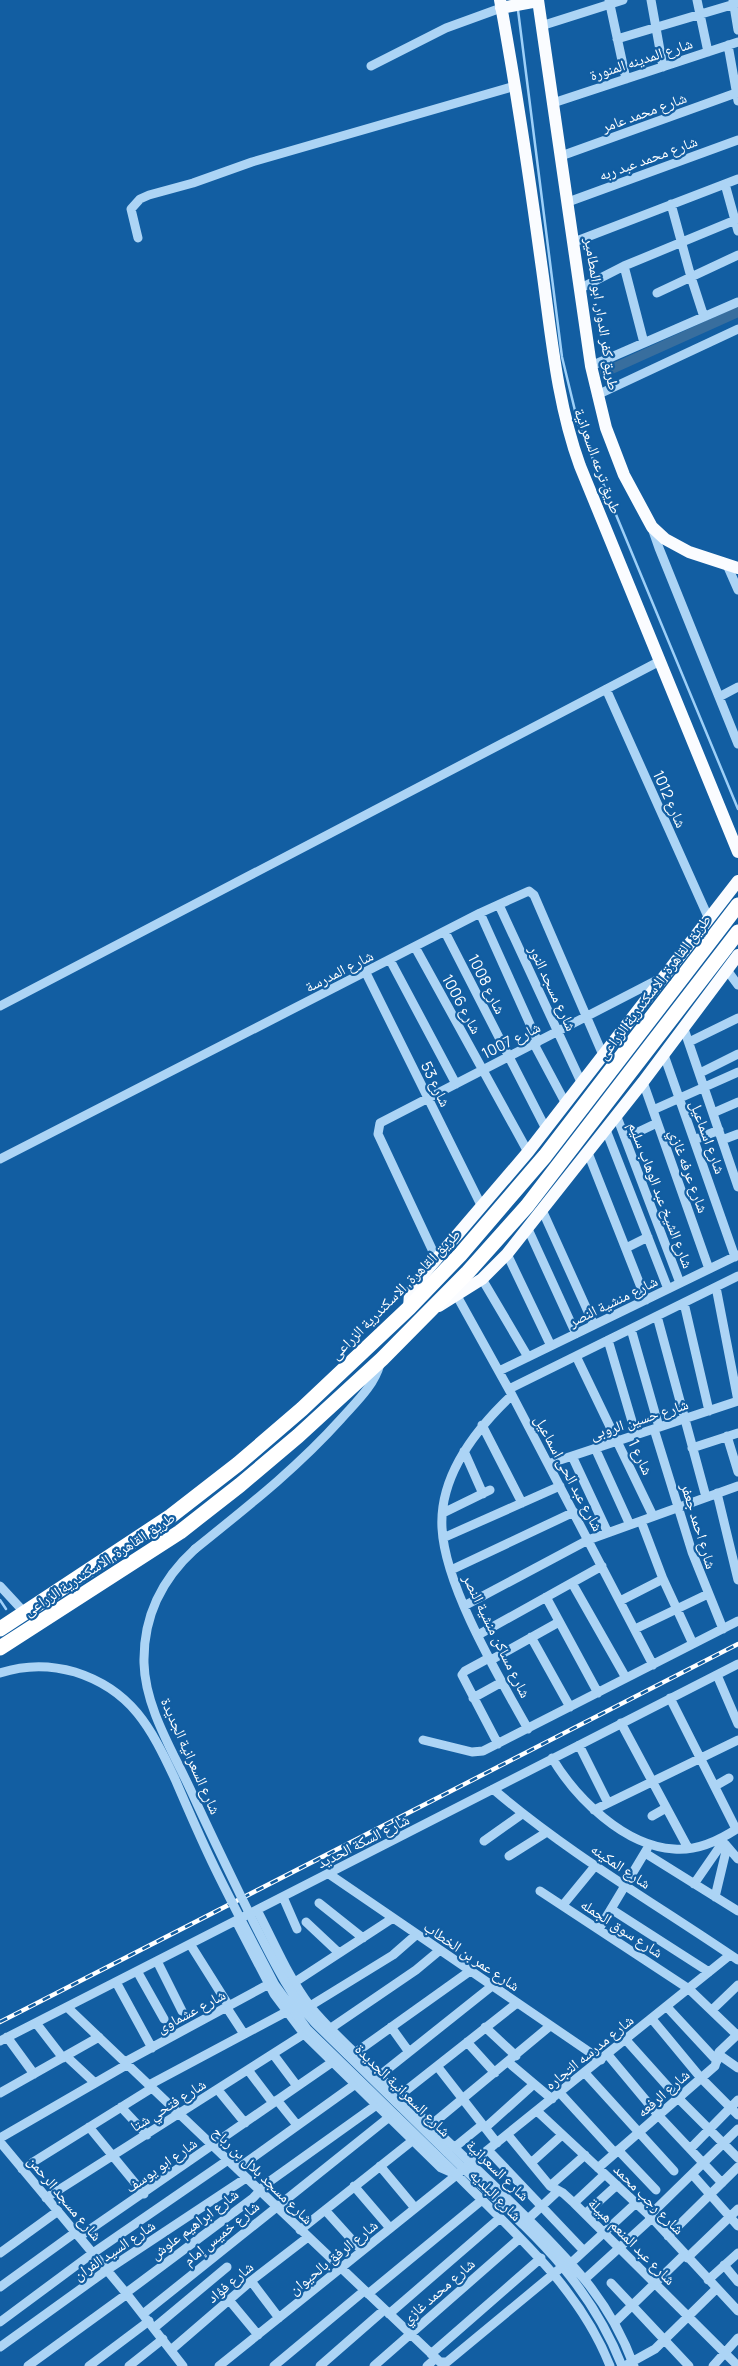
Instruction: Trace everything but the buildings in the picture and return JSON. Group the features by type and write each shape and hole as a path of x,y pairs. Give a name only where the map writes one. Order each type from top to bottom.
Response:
{"highway":[{"name":"طريق القاهرة, الاسكندرية الزراعى","path":"2,1625 26,1613 171,1516 238,1464 302,1409 409,1308 466,1248 539,1163 737,906"},
{"name":"طريق القاهرة, الاسكندرية الزراعى","path":"0,1648 180,1532 291,1442 382,1359 494,1244 527,1206 738,932"}],"main road":[{"path":"504,4 534,2"},
{"name":"طريق كفر الدوار, ابو المطامير","path":"534,2 541,26 591,366 606,428 624,475 652,527 665,539 677,546 733,566"},
{"name":"طريق ترعه السعرانية","path":"504,4 555,371 564,419 580,466 738,852"},
{"path":"409,1308 409,1298 413,1288 528,1152 738,881"},
{"path":"430,1310 458,1296 482,1279 507,1254 617,1117 738,955"}],"street":[{"path":"541,26 609,2 623,0"},
{"path":"651,0 663,67"},
{"path":"697,0 708,52"},
{"path":"609,2 626,79"},
{"path":"618,39 735,2 738,30"},
{"path":"371,66 446,28 504,4"},
{"name":"شارع المدينه المنورة","path":"553,103 738,42"},
{"path":"728,45 737,97"},
{"path":"138,238 131,209 140,199 149,195 193,183 252,162 515,86"},
{"name":"شارع محمد عامر","path":"561,156 737,97"},
{"name":"شارع محمد عبد ربه","path":"568,202 738,140"},
{"path":"574,242 738,179"},
{"path":"725,184 738,231"},
{"path":"671,204 691,278 704,317"},
{"path":"581,288 624,266 736,220"},
{"path":"657,293 738,255"},
{"path":"624,266 644,343"},
{"path":"591,366 738,302"},
{"path":"597,395 738,329"},
{"path":"652,527 658,548 738,744"},
{"path":"733,566 738,590"},
{"path":"0,1006 660,661"},
{"path":"719,697 738,688"},
{"name":"شارع 1012","path":"606,689 709,919"},
{"name":"شارع المدرسة","path":"0,1159 480,913 529,891 532,892 603,1055"},
{"name":"شارع مسجد النور","path":"498,904 582,1084"},
{"path":"480,913 536,1043 566,1104"},
{"name":"شارع 1008","path":"445,932 546,1129"},
{"name":"شارع 1006","path":"416,947 528,1152"},
{"path":"390,960 456,1084"},
{"path":"727,970 738,985"},
{"name":"شارع 53","path":"366,973 482,1207"},
{"name":"شارع 1007","path":"436,1260 378,1134 380,1123 664,977"},
{"path":"689,1042 738,1018"},
{"path":"684,1029 722,1140 734,1165 738,1187"},
{"path":"700,1073 738,1054"},
{"name":"شارع اسماعيل","path":"664,1055 737,1256"},
{"path":"653,1110 738,1072"},
{"name":"شارع عرفه غازي","path":"643,1082 710,1270"},
{"path":"713,1113 738,1102"},
{"name":"شارع الشيخ عبد الوهاب سليم","path":"617,1117 680,1284"},
{"path":"636,1133 658,1124"},
{"path":"606,1130 668,1289"},
{"path":"694,1140 719,1130"},
{"path":"722,1140 738,1134"},
{"path":"588,1153 646,1300"},
{"path":"542,1212 594,1325"},
{"path":"528,1229 576,1334"},
{"path":"626,1248 648,1238"},
{"path":"507,1254 551,1346"},
{"name":"شارع منشية النصر","path":"499,1371 737,1256"},
{"path":"511,1392 576,1356 738,1276"},
{"path":"482,1279 528,1357"},
{"path":"716,1287 738,1401"},
{"name":"شارع عبد الحى اسماعيل","path":"458,1296 511,1392 653,1665"},
{"path":"684,1303 709,1411"},
{"path":"657,1316 706,1497"},
{"name":"شارع احمد جعفر","path":"631,1329 656,1428 679,1507 708,1594 723,1629"},
{"path":"608,1340 636,1435"},
{"name":"شارع 1","path":"576,1356 653,1516"},
{"name":"شارع السعرانية الجديدة","path":"382,1359 369,1388 312,1451 282,1479 183,1560 163,1586 156,1601 146,1632 144,1664 149,1696 155,1712 222,1859 293,1996 315,2023 468,2166"},
{"name":"شارع مساكن منشية النصر","path":"511,1392 482,1425 464,1452 450,1484 443,1513 443,1538 451,1570 464,1606 528,1729"},
{"name":"شارع حسين الروبى","path":"548,1464 738,1401"},
{"path":"482,1425 522,1503"},
{"path":"692,1448 738,1433"},
{"path":"727,1436 738,1472"},
{"path":"595,1448 630,1525"},
{"path":"443,1513 486,1492 464,1452"},
{"path":"572,1456 608,1533"},
{"path":"443,1538 560,1486"},
{"path":"464,1606 588,1540 738,1486"},
{"path":"717,1493 738,1580"},
{"path":"451,1570 574,1512"},
{"path":"641,1521 663,1579 693,1644"},
{"path":"478,1635 602,1566"},
{"path":"620,1601 663,1579"},
{"path":"572,1583 626,1678"},
{"path":"0,1586 26,1613"},
{"path":"635,1629 708,1594"},
{"path":"546,1597 598,1693"},
{"path":"423,1740 475,1752 498,1744 738,1621"},
{"path":"498,1744 462,1675 464,1671 559,1622"},
{"path":"531,1638 570,1707"},
{"name":"شارع السكة الحديد","path":"4,2039 738,1664"},
{"name":"شارع السعرانية الجديدة","path":"0,1673 36,1667 69,1670 85,1675 114,1690 138,1712 156,1740 212,1863 286,2003 307,2029 457,2175"},
{"path":"717,1675 738,1724"},
{"path":"473,1698 502,1682"},
{"path":"670,1698 737,1829 724,1842 694,1884"},
{"path":"621,1723 688,1848"},
{"path":"594,1810 738,1740"},
{"path":"579,1745 608,1803"},
{"path":"552,1758 572,1789 594,1810 621,1829 650,1844 675,1850 724,1842"},
{"path":"715,1786 728,1778"},
{"name":"شارع المكينه","path":"493,1789 522,1814 595,1866 734,1958"},
{"path":"652,1816 666,1808"},
{"path":"484,1841 522,1814"},
{"path":"508,1856 547,1832"},
{"path":"724,1842 738,1860"},
{"path":"715,1897 724,1842"},
{"path":"599,1929 650,1844"},
{"path":"645,1853 738,1911"},
{"path":"563,1905 595,1866"},
{"name":"شارع عمر بن الخطاب","path":"329,1874 550,2026 604,2057 722,2183"},
{"name":"شارع سوق الجمله","path":"540,1890 689,1989 737,2037"},
{"path":"283,1897 297,1929"},
{"path":"319,1903 363,1938"},
{"path":"611,1909 709,1972"},
{"name":"شارع السعرانية","path":"257,1910 295,1982 310,2006 355,2053 455,2148 468,2166 528,2219 567,2264 585,2279 615,2322 634,2364"},
{"path":"295,1982 394,1918"},
{"name":"شارع البلديه","path":"236,1920 269,1984 286,2012 304,2034 331,2063 412,2141 444,2171 457,2175 541,2258 588,2320 610,2366"},
{"path":"306,1922 339,1953"},
{"path":"310,2006 393,1955 417,1934"},
{"path":"190,1944 244,2034"},
{"path":"331,2028 416,1970 440,1950"},
{"name":"شارع مدرسه التجاره","path":"468,2166 709,1972 734,1958"},
{"path":"157,1961 182,2010"},
{"path":"137,1971 164,2019"},
{"path":"355,2053 470,1971"},
{"path":"116,1982 152,2048"},
{"name":"شارع عشماوى","path":"0,2138 152,2048 269,1984"},
{"path":"379,2076 492,1986"},
{"path":"712,2010 738,1986"},
{"path":"399,2096 517,2003"},
{"name":"شارع مسجد بلال بن رباح","path":"67,2006 436,2358"},
{"path":"667,2007 718,2057 738,2068"},
{"path":"22,2169 121,2107 150,2086 286,2012"},
{"path":"652,2019 701,2078 738,2115"},
{"path":"36,2023 64,2057 95,2083"},
{"path":"431,2125 550,2026"},
{"path":"391,2027 409,2052"},
{"path":"486,2028 516,2056"},
{"name":"شارع فتحي شتا","path":"46,2198 304,2034"},
{"name":"شارع الرفعه","path":"574,2203 617,2152 701,2078 737,2037"},
{"path":"0,2093 99,2038"},
{"path":"4,2039 34,2074"},
{"path":"626,2040 678,2098 738,2158"},
{"path":"467,2042 495,2073"},
{"path":"273,2054 297,2086"},
{"path":"508,2062 552,2099"},
{"name":"شارع ابو يوسف","path":"0,2287 78,2234 144,2194 331,2063"},
{"path":"437,2066 497,2143"},
{"path":"248,2070 297,2125"},
{"path":"585,2073 674,2171"},
{"path":"455,2148 534,2084"},
{"path":"237,2169 354,2085"},
{"path":"218,2090 245,2123"},
{"path":"560,2093 656,2190"},
{"path":"690,2149 738,2100"},
{"name":"شارع ابراهيم علوش","path":"28,2366 253,2198 260,2190 375,2106"},
{"path":"121,2107 148,2134"},
{"name":"شارع رجب محمد","path":"537,2111 651,2217 738,2311"},
{"name":"شارع خميس إمام","path":"148,2321 275,2206 388,2118"},
{"path":"89,2127 144,2194"},
{"path":"585,2279 651,2217 738,2129"},
{"name":"شارع عبد المنعم هبيلة","path":"508,2135 554,2188 574,2203 738,2366"},
{"path":"531,2162 562,2135"},
{"path":"300,2230 412,2141"},
{"name":"شارع مسجد الرحمن","path":"0,2142 3,2152 22,2169 78,2234 183,2366"},
{"path":"488,2150 584,2251"},
{"path":"528,2219 542,2206 554,2188 584,2155"},
{"path":"0,2322 93,2253 228,2160"},
{"path":"380,2166 415,2208"},
{"name":"شارع الرفق بالحيوان","path":"219,2366 468,2166"},
{"name":"شارع البلديه","path":"468,2166 567,2264 599,2316 622,2366"},
{"path":"668,2236 738,2167"},
{"path":"692,2174 734,2213 738,2226"},
{"name":"شارع السيد الفران","path":"0,2347 107,2270 246,2178"},
{"path":"585,2214 617,2185"},
{"path":"354,2186 390,2228"},
{"path":"274,2366 482,2200"},
{"path":"436,2358 447,2362 554,2273 584,2251 636,2203"},
{"path":"325,2210 362,2251"},
{"path":"0,2253 58,2211"},
{"path":"615,2322 655,2283 734,2213"},
{"path":"320,2366 500,2218"},
{"name":"شارع فؤاد","path":"171,2350 251,2281 308,2237"},
{"name":"شارع محمد غازي","path":"374,2366 520,2238"},
{"path":"708,2280 738,2253"},
{"path":"427,2366 541,2258"},
{"path":"724,2265 738,2282"},
{"path":"89,2366 148,2321 227,2268"},
{"path":"251,2281 279,2318"},
{"path":"611,2283 689,2366"},
{"path":"622,2366 634,2364 648,2354 716,2289"},
{"path":"229,2300 258,2335"},
{"path":"713,2366 738,2338"},
{"path":"129,2366 163,2339"}],"waterway":[{"path":"518,10 562,357 578,423 738,809"},
{"path":"605,372 738,312"},
{"path":"0,1600 6,1609"}],"railway":[{"path":"0,2022 738,1644"}]}
